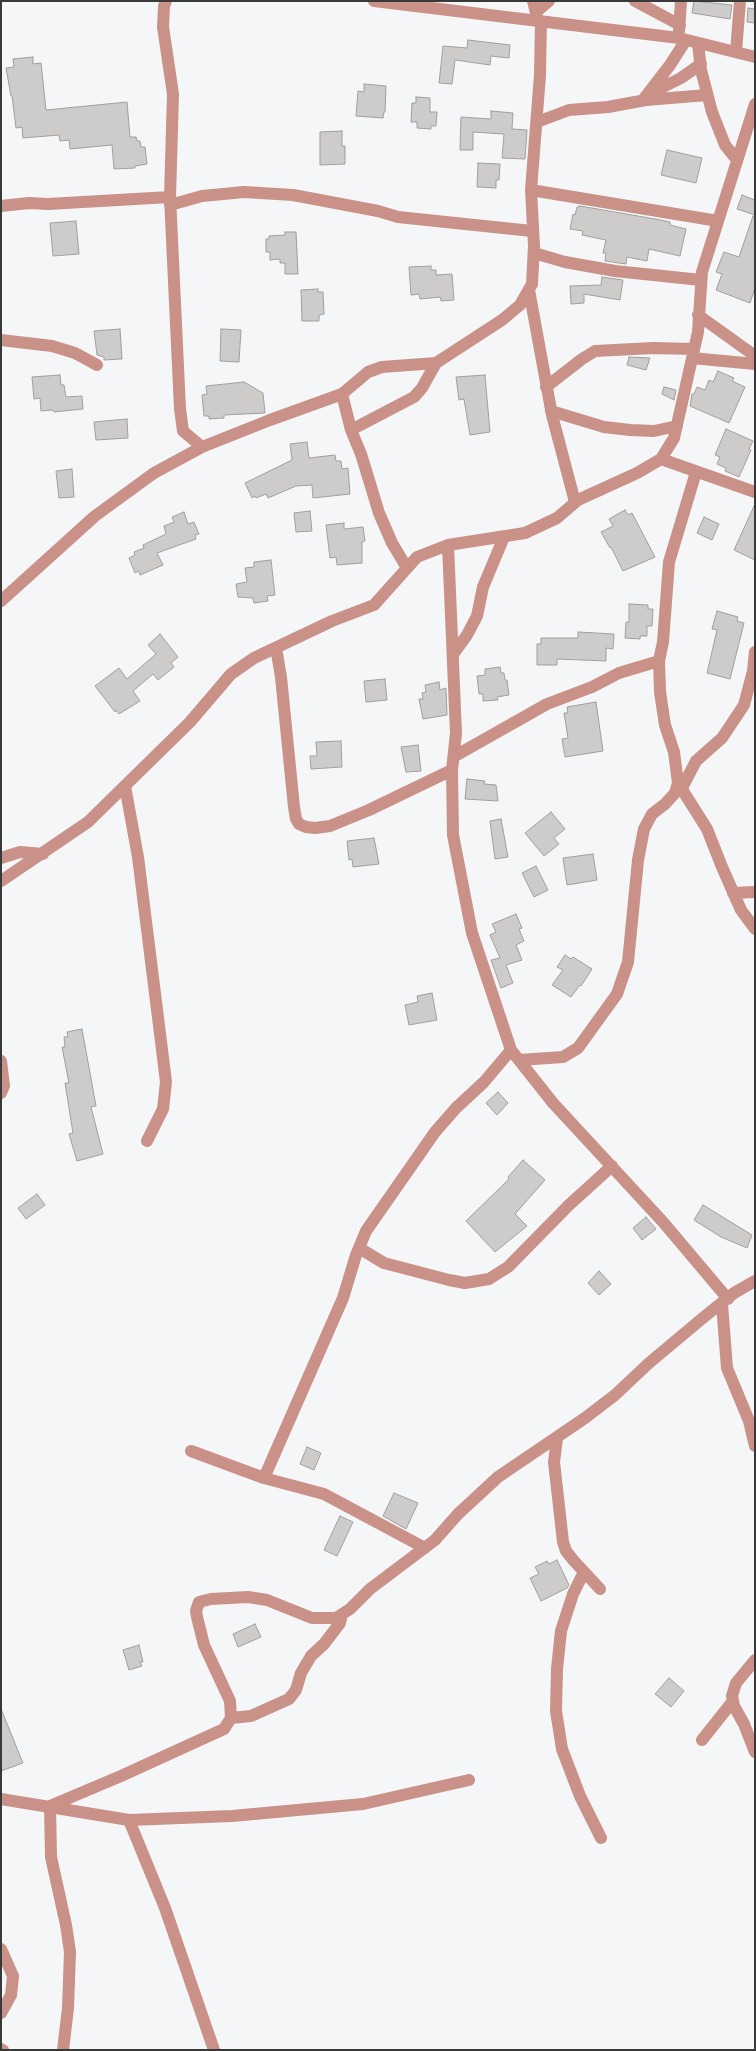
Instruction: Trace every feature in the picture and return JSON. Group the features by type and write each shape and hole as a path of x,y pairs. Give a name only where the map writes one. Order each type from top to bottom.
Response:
{"street":[{"path":"166,1 163,27 173,94 170,201 182,431 202,447"},
{"path":"374,1 537,14 686,37 755,57"},
{"path":"351,430 414,397 422,388 436,363 502,320 520,305 532,284 534,253 531,190 540,76 537,14 549,1"},
{"path":"635,1 686,37"},
{"path":"681,1 686,37 701,64 707,95 725,144 737,160"},
{"path":"736,52 740,1"},
{"path":"648,95 686,37"},
{"path":"537,122 570,110 608,107 648,95 681,78 701,64"},
{"path":"648,95 707,95"},
{"path":"1,881 88,822 190,722 231,674 254,658 332,621 374,605 417,557 448,545 525,534 556,518 575,502 637,473 660,459 674,438 698,332 701,280 755,104"},
{"path":"531,190 718,221"},
{"path":"1,206 29,203 170,201 244,192 293,195 378,211 398,217 532,231"},
{"path":"534,253 565,262 615,271 701,280"},
{"path":"529,290 551,411 575,502"},
{"path":"698,315 755,356"},
{"path":"1,340 52,346 75,353 97,365"},
{"path":"546,387 595,351 653,348 755,364"},
{"path":"1,602 95,516 154,473 202,447 342,394 368,372 382,367 436,363"},
{"path":"342,394 351,430 361,454 379,512 392,543 407,568"},
{"path":"551,411 604,427 654,431 677,426"},
{"path":"660,459 755,492"},
{"path":"696,472 669,562 663,642 659,661 662,708 665,725 674,752 680,785 708,829 741,910 755,928"},
{"path":"454,653 467,635 477,616 483,587 504,537"},
{"path":"448,545 456,733 452,770 453,835 472,933 515,1055 553,1103 612,1166 725,1301 727,1368 749,1420 755,1446"},
{"path":"276,648 281,677 294,807 299,824 315,828 330,826 369,810 452,770"},
{"path":"264,1478 343,1298 366,1231 435,1132 456,1108 515,1055 563,1057 572,1053 578,1048 618,994 628,962 638,860 644,829 652,814 675,793 696,760 722,738 744,705 753,670 755,652"},
{"path":"455,756 547,704 592,687 618,673 659,661"},
{"path":"125,786 138,857 166,1082 163,1109 147,1141"},
{"path":"1,858 20,852 43,854"},
{"path":"734,893 755,892"},
{"path":"1,1061 4,1086 1,1092"},
{"path":"359,1248 384,1263 449,1280 465,1283 489,1279 508,1267 569,1205 612,1166"},
{"path":"50,1806 224,1729 231,1718 230,1701 204,1645 196,1611 199,1602 211,1599 248,1597 267,1600 312,1618 336,1618 435,1540 458,1514 498,1477 557,1438 615,1395 649,1363 734,1293 755,1282"},
{"path":"557,1438 554,1462 563,1542 566,1551 600,1589"},
{"path":"191,1451 264,1478 324,1494 425,1548"},
{"path":"584,1572 573,1594 561,1631 557,1669 556,1711 562,1750 580,1796 601,1838"},
{"path":"231,1718 251,1716 289,1698 296,1690 301,1673 311,1656 324,1644 340,1623 342,1614"},
{"path":"755,1660 736,1683 732,1696 755,1752"},
{"path":"702,1740 733,1701"},
{"path":"1,1800 50,1806 129,1820 232,1816 363,1804 469,1780"},
{"path":"50,1806 51,1857 70,1952 64,2050"},
{"path":"129,1820 165,1908 214,2050"},
{"path":"1,1950 13,1976 11,1995 1,2013"}],"building":[{"path":"694,1 732,5 730,19 692,13"},
{"path":"748,8 755,9 755,23 747,22"},
{"path":"468,40 510,45 509,58 491,56 490,65 455,60 452,84 439,83 443,46 467,48"},
{"path":"33,57 33,64 41,63 46,110 127,102 130,137 136,137 137,141 140,141 141,147 145,147 147,164 135,166 135,168 114,169 112,145 70,149 69,140 60,141 59,135 23,138 22,127 16,128 6,68 14,67 13,59"},
{"path":"364,84 386,86 383,118 356,116 358,91 364,92"},
{"path":"416,97 430,98 430,112 437,112 436,126 431,126 431,129 417,128 417,122 411,122 412,103 416,103"},
{"path":"491,111 513,113 512,129 527,130 525,159 502,158 504,134 473,132 473,150 460,150 461,117 491,119"},
{"path":"342,131 342,146 345,146 345,164 320,165 320,132"},
{"path":"667,150 702,158 696,183 661,175"},
{"path":"478,163 500,164 499,180 496,180 496,188 477,187"},
{"path":"742,195 755,200 755,215 737,209"},
{"path":"577,207 661,220 670,222 670,225 686,229 680,256 649,249 647,261 627,257 626,264 605,261 606,253 603,253 606,240 582,235 583,231 570,229 573,214 575,215"},
{"path":"753,216 755,217 755,288 750,303 716,290 722,274 716,272 724,252 739,257"},
{"path":"76,221 79,254 53,256 50,223"},
{"path":"285,232 296,232 298,274 285,274 285,263 280,263 280,259 270,260 270,252 266,252 266,239 269,239 269,236 285,235"},
{"path":"431,266 431,270 436,270 436,275 452,274 454,300 441,301 440,297 420,299 419,294 411,295 409,267"},
{"path":"602,277 623,280 620,300 584,294 584,303 571,304 570,286 601,285"},
{"path":"318,289 318,292 323,292 324,314 319,315 319,321 302,321 301,290"},
{"path":"120,329 122,359 104,360 104,357 97,355 94,331"},
{"path":"221,329 241,330 239,362 220,361"},
{"path":"629,357 650,358 646,370 627,365"},
{"path":"718,371 734,378 732,381 745,387 729,423 690,406 692,394 694,394 697,387 705,390 709,380 713,382"},
{"path":"60,375 61,385 64,385 66,397 82,396 83,409 54,412 53,410 41,411 40,398 34,399 32,377"},
{"path":"485,375 490,432 470,435 464,399 459,400 456,377"},
{"path":"244,382 263,393 265,413 224,415 224,418 209,419 209,416 204,416 202,395 207,394 206,386"},
{"path":"664,387 676,390 674,400 662,394"},
{"path":"127,419 128,438 96,440 94,422"},
{"path":"726,429 753,441 739,477 725,471 726,468 717,464 720,457 715,455"},
{"path":"307,442 309,458 335,455 336,461 341,461 342,469 348,468 350,494 313,498 312,485 296,486 268,498 266,494 252,498 245,483 292,460 290,444"},
{"path":"72,469 74,497 59,498 56,471"},
{"path":"755,504 755,560 734,550"},
{"path":"625,510 628,515 632,513 655,557 623,571 601,532 613,526 609,519"},
{"path":"310,511 312,531 296,532 294,513"},
{"path":"184,512 188,524 194,522 199,534 195,535 196,539 157,553 163,565 140,575 139,571 135,573 129,558 135,555 134,552 144,548 143,545 166,534 164,526 174,522 172,517"},
{"path":"704,517 719,524 712,540 697,533"},
{"path":"344,523 344,529 363,527 365,541 362,542 362,563 337,565 336,557 330,558 326,525"},
{"path":"271,560 275,595 267,596 268,601 254,603 253,598 238,597 236,584 247,582 245,568 254,567 254,562"},
{"path":"629,604 648,605 648,609 653,609 652,626 647,626 647,636 640,636 640,639 625,638 626,622 629,622"},
{"path":"717,611 738,617 737,621 744,623 730,679 707,673 717,630 712,629"},
{"path":"578,632 614,634 613,649 606,648 606,661 557,659 557,665 537,665 537,644 541,644 541,638 578,638"},
{"path":"160,634 178,657 171,663 174,667 158,680 153,674 133,691 140,701 119,714 116,710 115,712 95,686 119,668 127,679 156,654 148,645"},
{"path":"500,667 501,673 504,673 505,680 507,680 509,695 497,697 498,700 483,701 483,694 479,694 477,676 485,675 485,669"},
{"path":"385,679 387,700 366,702 364,681"},
{"path":"439,682 440,690 446,688 447,715 423,719 419,699 423,699 422,693 426,692 425,685"},
{"path":"596,702 603,751 565,757 562,739 568,738 564,713 568,713 567,707"},
{"path":"341,741 342,767 311,769 310,756 317,756 316,742"},
{"path":"418,745 421,771 406,772 401,747"},
{"path":"467,779 485,781 484,784 496,785 498,801 465,799"},
{"path":"551,812 565,829 554,838 559,844 544,856 525,833"},
{"path":"501,819 508,857 495,859 490,821"},
{"path":"374,838 379,864 353,867 352,859 349,860 347,841"},
{"path":"593,854 597,880 567,885 563,858"},
{"path":"536,866 548,890 534,897 522,873"},
{"path":"516,914 522,928 519,929 524,941 516,945 522,960 506,965 513,983 501,988 491,960 500,958 490,935 496,932 492,924"},
{"path":"565,955 571,959 573,957 592,969 571,997 552,985 563,970 557,967"},
{"path":"432,993 437,1020 409,1025 405,1005 418,1002 417,996"},
{"path":"82,1029 96,1106 91,1107 103,1154 77,1161 69,1134 73,1133 65,1083 69,1083 62,1047 65,1047 64,1037 68,1037 67,1032"},
{"path":"498,1092 508,1103 497,1115 486,1103"},
{"path":"523,1160 545,1180 515,1214 527,1226 495,1252 466,1221 509,1179 508,1177"},
{"path":"37,1194 45,1205 26,1219 18,1208"},
{"path":"703,1205 752,1235 747,1248 721,1237 694,1220"},
{"path":"646,1217 656,1229 642,1240 633,1228"},
{"path":"599,1271 611,1284 599,1295 588,1283"},
{"path":"307,1447 321,1453 314,1470 300,1464"},
{"path":"394,1493 418,1503 406,1529 383,1516"},
{"path":"340,1516 353,1522 337,1556 324,1550"},
{"path":"557,1560 569,1585 567,1588 541,1601 530,1578 539,1574 535,1567 547,1561 549,1564"},
{"path":"255,1624 261,1637 238,1647 233,1634"},
{"path":"139,1645 143,1662 140,1662 142,1666 129,1670 123,1650"},
{"path":"669,1678 684,1691 671,1707 655,1694"},
{"path":"1,1709 23,1763 1,1771"}]}
